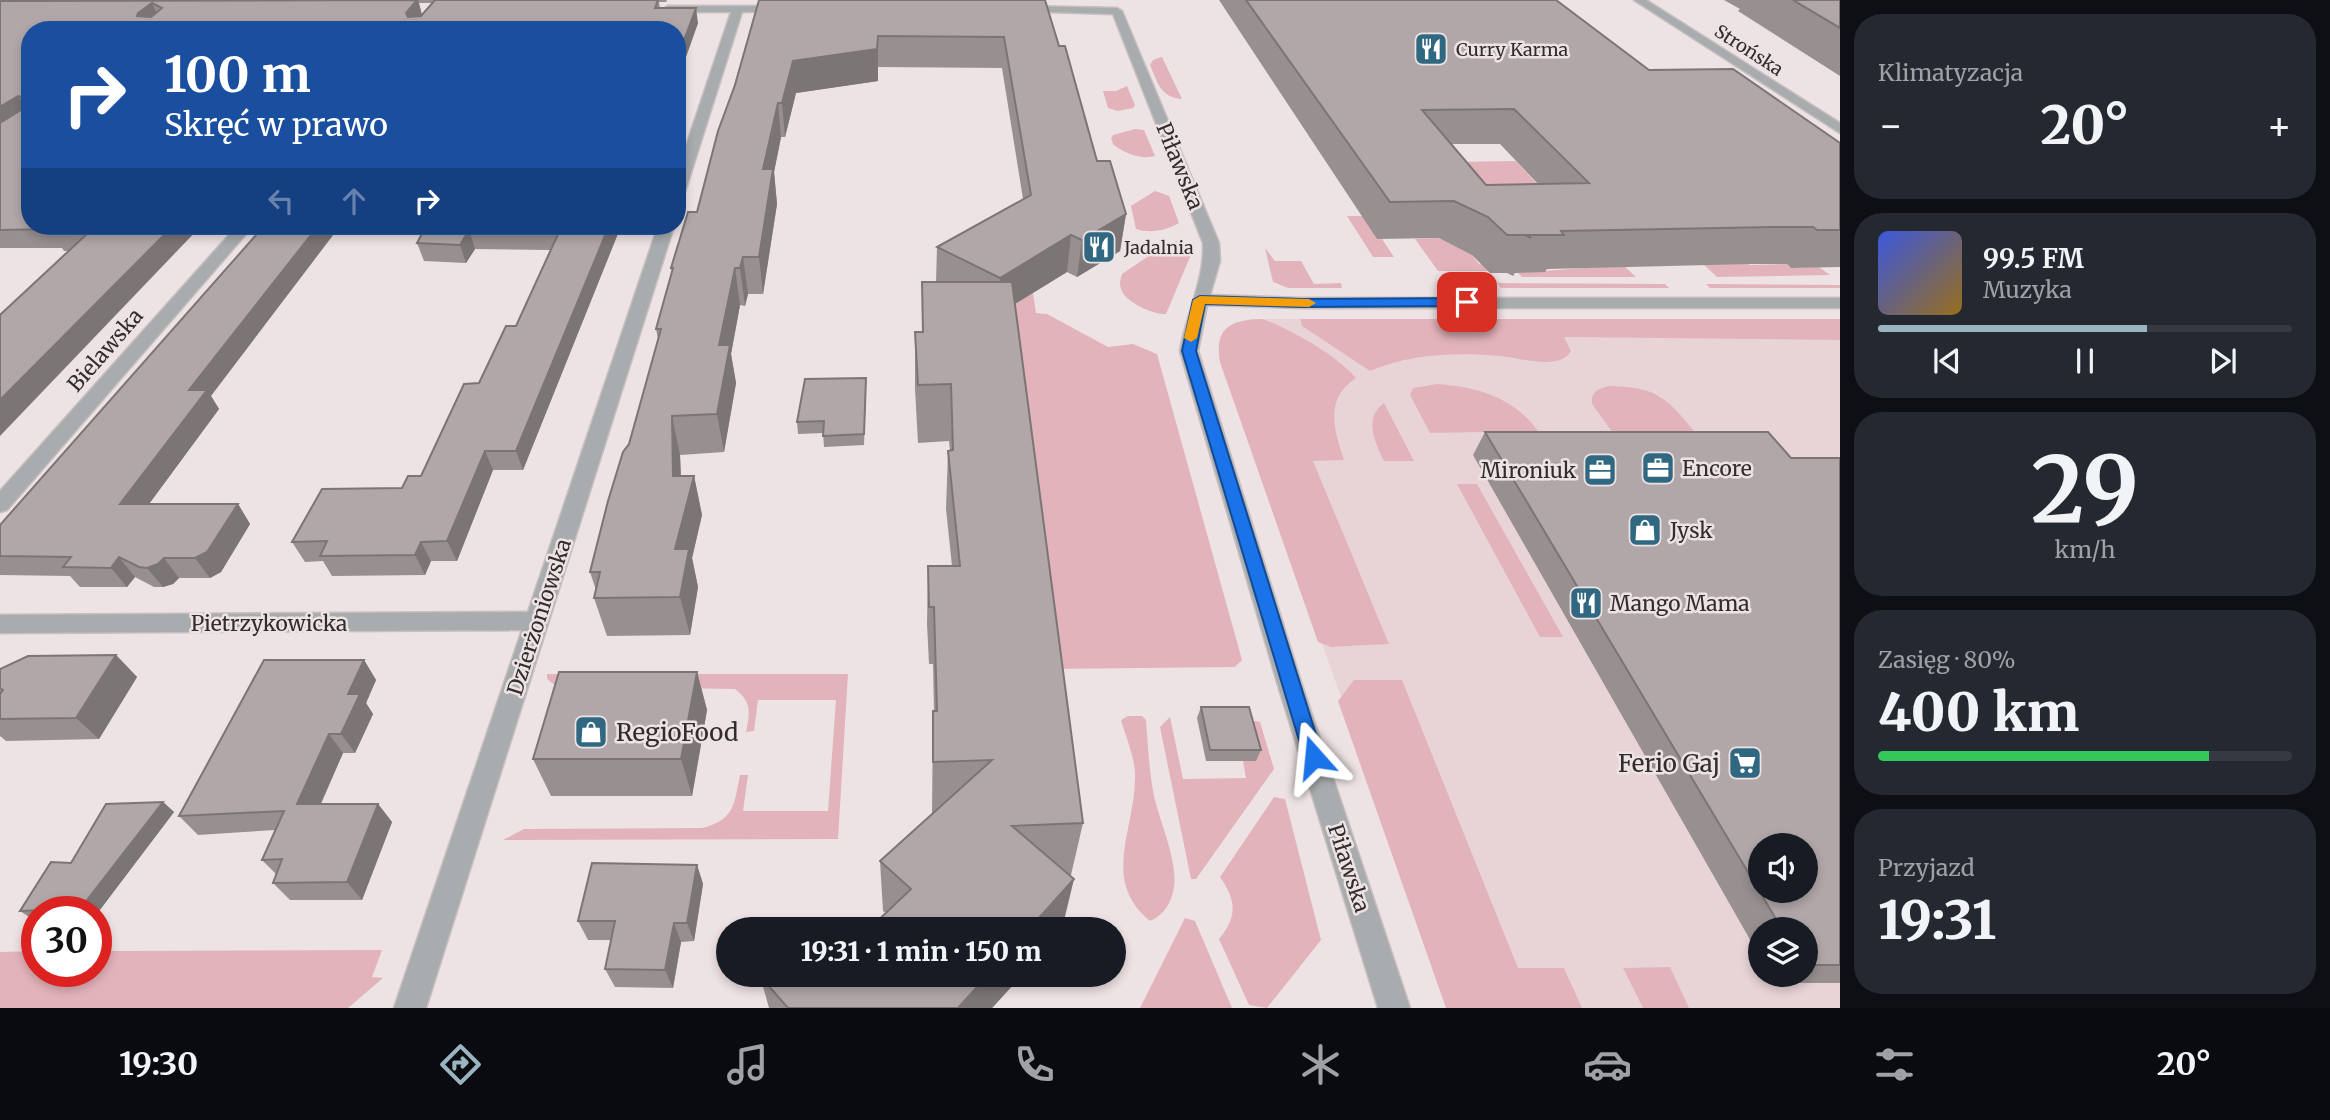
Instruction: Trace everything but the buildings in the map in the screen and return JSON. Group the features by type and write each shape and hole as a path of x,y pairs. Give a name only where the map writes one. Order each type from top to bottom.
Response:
{"street":[{"name":"Strońska","path":"1639,0 1840,129"},
{"path":"657,9 792,9"},
{"path":"686,168 738,9"},
{"name":"Piławska","path":"1010,9 1117,11 1211,243 1212,261 1193,323 1189,351 1289,682 1394,1008"},
{"name":"Bielawska","path":"0,505 237,235"},
{"name":"Dzierżoniowska","path":"410,1008 664,235"},
{"path":"1200,300 1301,303 1840,303"},
{"name":"Pietrzykowicka","path":"0,624 537,621"}],"shaded area":[{"path":"1162,57 1182,99 1164,92 1158,83 1150,65 1153,60"},
{"path":"1127,86 1135,105 1133,108 1118,111 1108,108 1103,91 1116,91"},
{"path":"1135,129 1144,130 1155,156 1132,155 1113,144 1113,135"},
{"path":"1516,161 1538,185 1470,186 1450,162"},
{"path":"1155,191 1169,196 1179,223 1158,230 1136,229 1131,206"},
{"path":"1347,216 1364,216 1377,239 1382,239 1394,257 1373,257"},
{"path":"1439,238 1467,249 1488,271 1438,271 1415,239"},
{"path":"1178,241 1185,244 1190,257 1166,314 1148,310 1129,300 1121,289 1122,274 1168,243"},
{"path":"1265,248 1275,261 1301,261 1314,284 1341,283 1342,288 1288,288 1273,282"},
{"path":"1747,262 1750,265 1787,264 1791,268 1819,267 1830,275 1717,277 1702,263"},
{"path":"1623,265 1636,277 1522,277 1518,273"},
{"path":"1497,283 1665,284 1669,288 1501,288"},
{"path":"1706,284 1840,285 1840,288 1710,288"},
{"path":"1033,293 1036,313 1047,314 1108,347 1133,344 1157,354 1242,660 1235,667 1047,669 1004,311"},
{"path":"1251,319 1840,320 1840,1008 1454,1008 1221,366 1227,329"},
{"path":"1262,319 1312,344 1337,360 1356,378 1339,395 1334,416 1344,460 1313,461 1389,644 1331,647 1318,642 1220,362 1222,333 1242,321"},
{"path":"1300,319 1840,319 1840,340 1564,337 1571,351 1564,358 1555,361 1450,355 1401,361 1370,371 1302,326"},
{"path":"1437,384 1467,388 1494,396 1517,410 1538,431 1430,433 1410,395 1413,388"},
{"path":"1609,386 1641,389 1662,398 1700,438 1618,440 1592,404 1596,391"},
{"path":"1384,403 1414,461 1384,461 1372,423"},
{"path":"1457,484 1477,484 1563,637 1540,637"},
{"path":"547,674 848,674 838,839 503,840 524,829 702,828 713,825 731,809 740,775 748,775 743,811 828,811 836,700 758,700 754,731 746,732 747,703 735,689 556,686 547,679"},
{"path":"1354,680 1402,680 1518,968 1564,968 1582,1008 1446,1008 1338,701"},
{"path":"1128,716 1142,716 1146,720 1154,796 1175,877 1171,898 1166,907 1150,921 1135,905 1126,888 1123,870 1135,773 1121,720"},
{"path":"1170,717 1183,779 1246,778 1243,761 1256,761 1245,719 1260,722 1274,769 1196,879 1191,879 1160,727"},
{"path":"1274,797 1285,799 1321,940 1267,1008 1249,1005 1219,939 1229,923 1233,908 1229,893 1220,877"},
{"path":"1185,918 1195,921 1232,1008 1140,1008"},
{"path":"382,950 372,977 383,978 348,1008 0,1008 0,952 21,951 21,987 112,987 112,951"},
{"path":"1670,967 1689,1008 1643,1008 1623,968"}],"slow traffic":[{"path":"1191,338 1200,300 1309,303"}],"place":[{"name":"Curry Karma","path":"1431,49"},
{"name":"Jadalnia","path":"1099,247"},
{"name":"Encore","path":"1658,468"},
{"name":"Mironiuk","path":"1600,470"},
{"name":"Jysk","path":"1645,530"},
{"name":"Mango Mama","path":"1586,603"},
{"name":"RegioFood","path":"591,732"},
{"name":"Ferio Gaj","path":"1745,763"}],"route":[{"path":"1314,757 1189,351 1200,300 1268,303 1467,302"}]}
